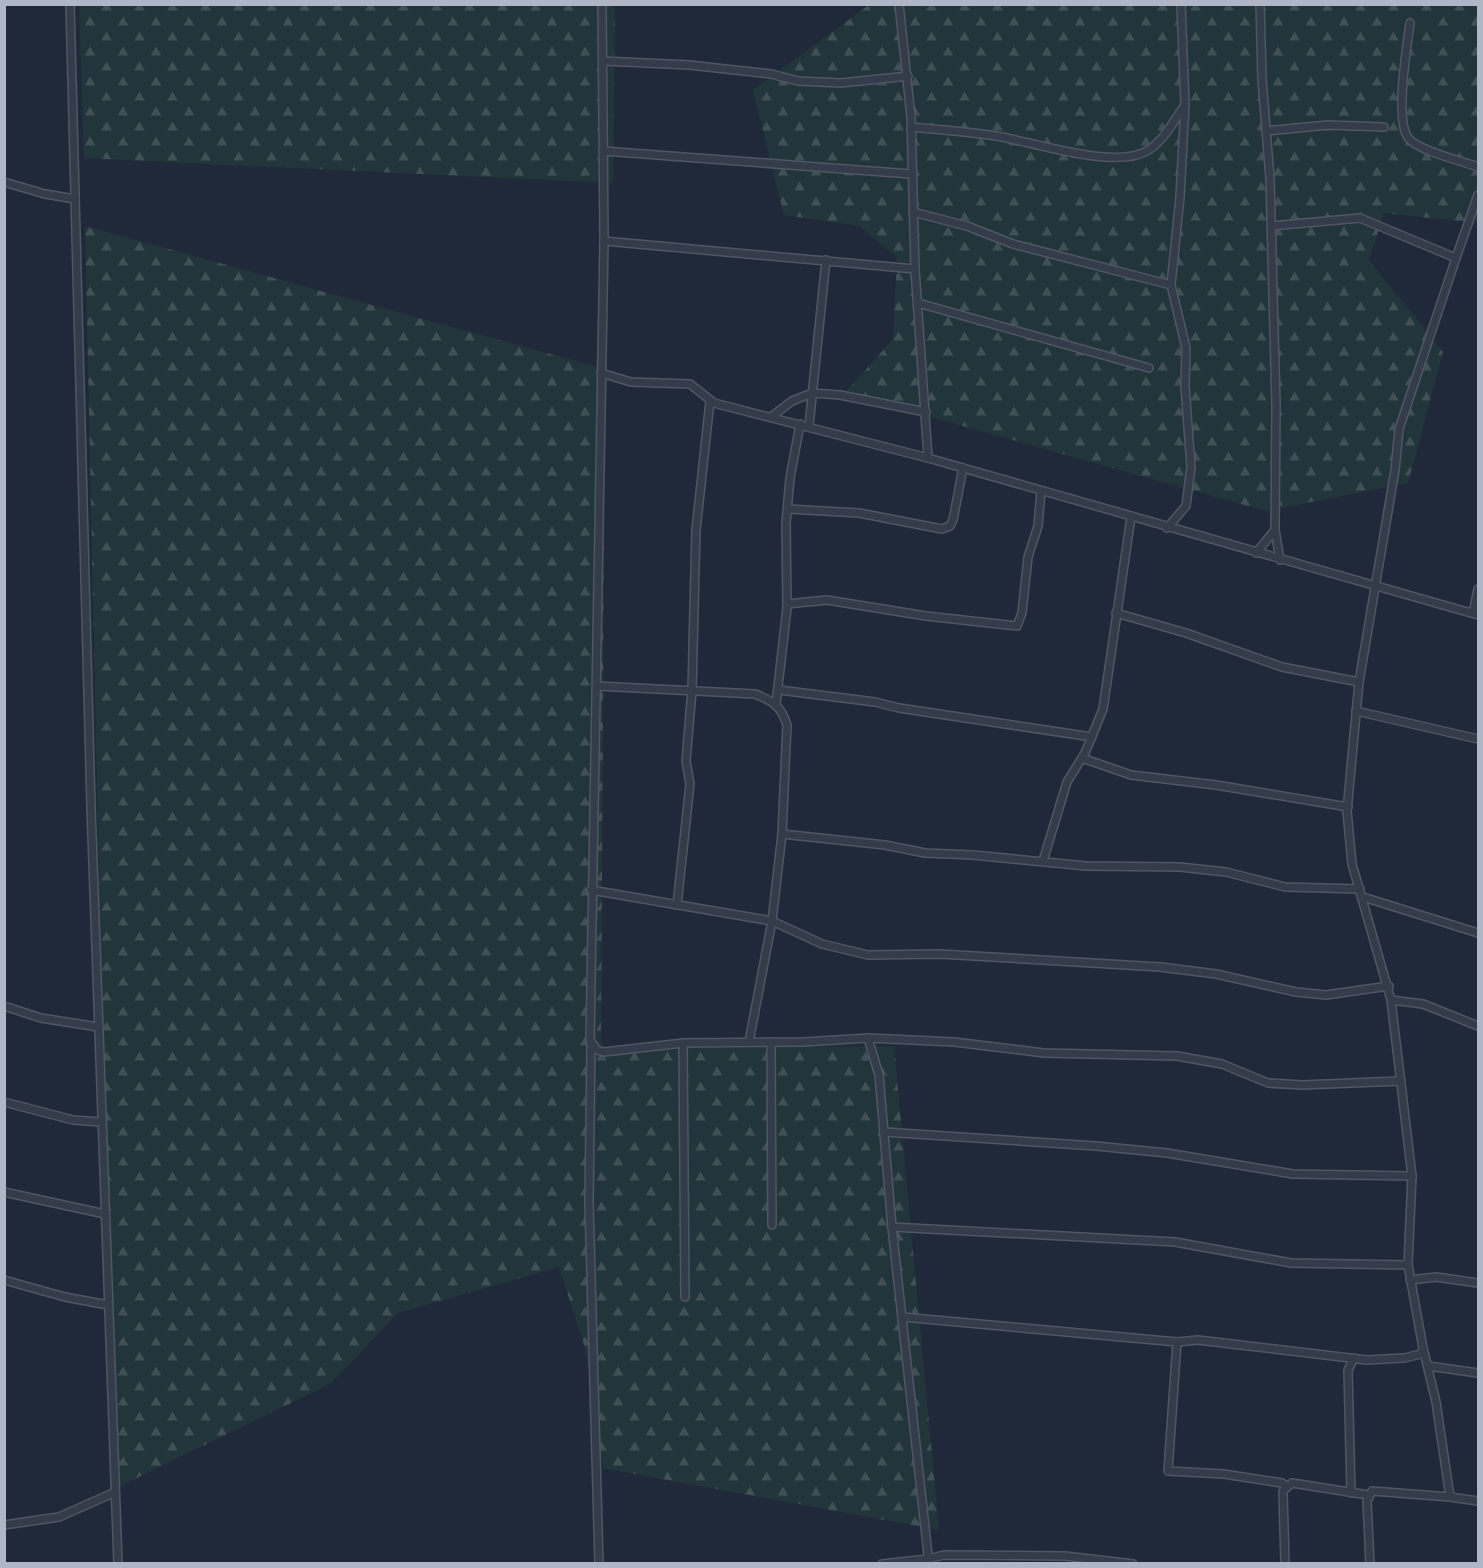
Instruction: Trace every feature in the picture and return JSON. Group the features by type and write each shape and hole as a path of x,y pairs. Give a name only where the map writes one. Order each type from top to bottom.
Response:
{"street":[{"path":"70,4 98,1027 118,1563"},
{"path":"599,1563 589,1203 591,1043 588,1030 597,686 604,241 602,4"},
{"path":"899,4 908,76 915,269 928,458"},
{"path":"1167,528 1185,506 1191,467 1189,405 1185,386 1186,348 1171,285 1180,197 1185,105 1181,4"},
{"path":"1260,4 1271,226 1276,405 1275,530 1280,560"},
{"path":"1410,23 1403,112 1407,135 1410,141 1420,146 1479,167"},
{"path":"603,61 689,65 771,74 798,81 830,82 908,76"},
{"path":"911,127 1002,137 1082,153 1130,157 1146,151 1159,142 1185,105"},
{"path":"1266,131 1328,125 1384,127"},
{"path":"603,151 911,174"},
{"path":"4,182 75,199"},
{"path":"1450,1497 1436,1402 1408,1265 1412,1176 1389,986 1352,864 1348,807 1359,682 1402,413 1479,195"},
{"path":"913,213 967,226 1013,244 1171,285"},
{"path":"1271,226 1360,218 1456,258"},
{"path":"604,241 915,269"},
{"path":"809,426 826,260"},
{"path":"918,303 1149,368"},
{"path":"601,373 631,382 684,382 693,386 710,400 928,458 1167,528 1476,614 1479,589"},
{"path":"771,417 792,401 812,393 840,395 926,412"},
{"path":"677,904 690,784 686,761 692,690 696,530 710,400"},
{"path":"776,704 787,604 790,478 800,424"},
{"path":"788,508 859,513 942,529 950,526 953,520 963,468"},
{"path":"787,604 827,600 926,616 1017,626 1022,613 1028,556 1038,526 1041,491"},
{"path":"1043,861 1067,782 1082,758 1103,709 1131,517"},
{"path":"1256,553 1275,530"},
{"path":"1116,613 1186,633 1282,667 1359,682"},
{"path":"597,686 755,694 776,704 782,710 787,725 782,834 772,921 749,1042"},
{"path":"778,690 875,702 898,708 1092,737"},
{"path":"1356,711 1479,739"},
{"path":"1082,758 1109,770 1131,775 1216,785 1348,807"},
{"path":"782,834 925,853 1135,868 1180,867 1226,872 1285,887 1360,889"},
{"path":"591,890 772,921 822,944 868,955 951,954 1160,967 1216,974 1296,992 1326,995 1349,994 1389,986"},
{"path":"1363,897 1479,933"},
{"path":"1391,1000 1423,1004 1479,1026"},
{"path":"4,1006 40,1018 98,1027"},
{"path":"591,1043 597,1050 604,1052 683,1043 868,1038 954,1042 1044,1053 1177,1056 1222,1064 1268,1083 1302,1085 1401,1081"},
{"path":"868,1038 879,1075 892,1227 928,1561"},
{"path":"771,1042 772,1225"},
{"path":"683,1043 685,1297"},
{"path":"4,1102 65,1119 101,1122"},
{"path":"884,1132 1120,1148 1293,1174 1412,1176"},
{"path":"4,1192 105,1214"},
{"path":"892,1227 1175,1242 1292,1263 1408,1265"},
{"path":"1410,1280 1436,1277 1479,1283"},
{"path":"4,1280 64,1297 108,1305"},
{"path":"902,1317 1177,1342 1198,1340 1354,1358 1404,1358 1421,1353 1424,1348"},
{"path":"1177,1342 1168,1471 1224,1474 1282,1483 1286,1486"},
{"path":"1351,1493 1348,1370 1354,1358"},
{"path":"1428,1366 1479,1373"},
{"path":"1285,1563 1283,1491 1292,1483 1368,1495 1377,1490 1479,1501"},
{"path":"4,1525 59,1517 114,1493"},
{"path":"1368,1495 1371,1563"},
{"path":"882,1563 928,1561 944,1555 1065,1556 1133,1563"}],"green space":[{"path":"79,5 615,5 613,183 84,158"},
{"path":"869,5 1478,5 1478,223 1384,213 1369,260 1443,352 1408,483 1266,511 845,393 893,339 897,257 859,226 784,215 753,90"},
{"path":"85,226 605,369 601,1049 894,1046 939,1530 603,1468 586,1351 559,1267 398,1313 330,1384 112,1490"}]}
